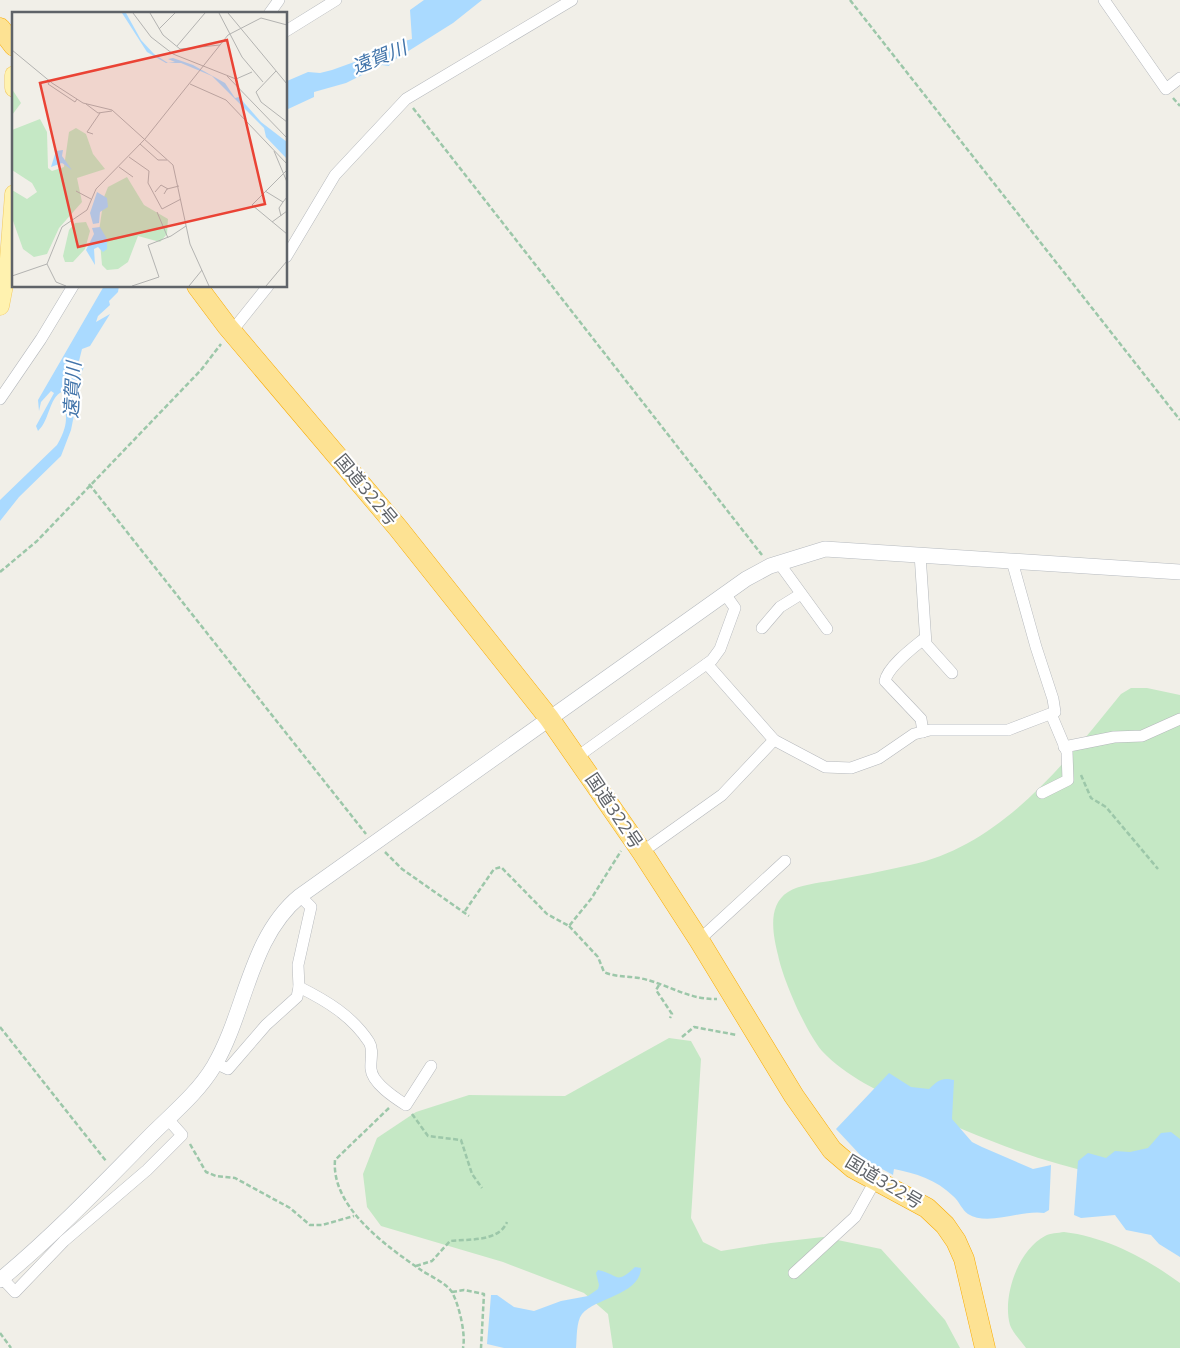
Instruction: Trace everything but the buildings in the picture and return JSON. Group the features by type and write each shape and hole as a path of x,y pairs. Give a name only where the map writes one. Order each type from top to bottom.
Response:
{"highway":[{"path":"0,28 12,43"},
{"name":"国道322号","path":"198,288 229,329 398,528 549,718 637,845 699,940 810,1120 832,1150 853,1168 875,1181 909,1196 927,1208 945,1226 956,1242 968,1276 985,1348"}],"main road":[{"path":"0,306 9,259 12,220"}],"street":[{"path":"271,12 280,0"},
{"path":"288,30 336,0"},
{"path":"288,254 335,175 406,99 572,0"},
{"path":"1104,0 1166,89 1180,78"},
{"path":"0,399 42,339 72,288"},
{"path":"229,329 266,288"},
{"path":"167,1118 182,1135 147,1170 64,1241 15,1292 1,1279 115,1172 167,1118 199,1086 215,1062 269,934 283,912 300,896 379,847 549,718 725,594 775,564 825,549 1180,572"},
{"path":"920,554 926,644 952,673"},
{"path":"707,664 774,740 825,767 852,768 879,758 914,734 923,732 1008,730 1055,712 1053,699 1036,648 1012,561"},
{"path":"775,564 801,594 827,629"},
{"path":"577,757 707,664 720,649 735,608 725,594"},
{"path":"762,628 780,607 801,594"},
{"path":"923,732 921,719 886,681 886,675 908,652 925,638"},
{"path":"1042,793 1068,780 1068,764 1064,747 1051,714"},
{"path":"1064,747 1114,737 1142,736 1180,719"},
{"path":"637,845 722,795 774,740"},
{"path":"699,940 785,861"},
{"path":"215,1062 228,1070 266,1025 297,997 299,987 298,964 311,907 300,896"},
{"path":"299,987 335,1006 358,1030 370,1044 371,1072 401,1102 431,1066"},
{"path":"794,1273 855,1217 875,1181"}],"path":[{"path":"850,0 1180,420"},
{"path":"406,99 775,564"},
{"path":"0,572 36,541 201,370 229,329"},
{"path":"89,484 379,847 402,869 465,911 468,916"},
{"path":"1068,764 1075,764 1091,798 1106,807 1158,869"},
{"path":"569,926 591,899 625,844 637,845"},
{"path":"465,911 494,869 501,867 547,914 569,926 598,957 604,972 611,975 640,978 702,999 722,998 731,993"},
{"path":"659,985 656,990 672,1014 670,1018"},
{"path":"0,1027 115,1172"},
{"path":"682,1037 694,1027 752,1039 758,1037"},
{"path":"463,1348 463,1326 452,1292 397,1253 355,1216 337,1183 334,1171 335,1160 401,1102 428,1136 461,1140 472,1174 482,1188"},
{"path":"182,1135 206,1172 216,1176 235,1178 290,1208 310,1225 322,1225 355,1216"},
{"path":"416,1266 432,1262 450,1242 496,1235 504,1230 507,1222"},
{"path":"452,1292 464,1290 484,1294 480,1348"},
{"path":"0,1333 11,1348"}],"green space":[{"path":"1131,688 1147,688 1180,695 1180,1188 1104,1175 1030,1155 935,1117 864,1083 831,1060 822,1051 809,1032 785,978 773,930 774,912 777,905 781,898 792,890 808,885 910,865 943,855 974,840 1029,798 1077,747 1121,694"},
{"path":"669,1038 691,1041 701,1059 691,1218 703,1242 721,1251 823,1237 881,1249 945,1320 960,1348 613,1348 608,1314 584,1293 503,1262 381,1226 367,1207 363,1174 377,1138 416,1112 469,1095 565,1096"},
{"path":"1064,1232 1095,1239 1125,1250 1153,1265 1180,1283 1180,1348 1026,1348 1011,1328 1008,1314 1010,1288 1014,1275 1027,1252 1035,1243 1047,1235"}],"water":[{"name":"遠賀川","path":"424,0 482,0 453,23 391,62 389,66 382,65 346,83 314,92 314,97 288,109 288,81 308,72 320,73 332,70 412,39 410,10"},
{"name":"遠賀川","path":"103,288 119,288 118,292 109,301 110,305 98,316 96,322 110,314 90,346 82,349 78,365 84,367 72,393 74,415 71,430 61,456 19,497 0,521 0,500 57,445 62,436 66,423 66,390 56,397 38,431 36,426 54,393 51,391 41,402 39,411 38,400"},
{"path":"889,1073 911,1087 929,1089 940,1080 954,1080 952,1119 972,1142 1033,1169 1051,1165 1049,1210 1044,1213 1026,1213 985,1219 976,1218 968,1214 947,1190 933,1181 894,1169 893,1175 864,1159 836,1129"},
{"path":"1171,1132 1180,1139 1180,1257 1159,1244 1151,1235 1126,1230 1115,1215 1081,1218 1074,1215 1078,1161 1088,1153 1106,1158 1115,1151 1130,1152 1148,1148 1161,1133"},
{"path":"635,1267 641,1268 639,1277 633,1284 582,1314 578,1326 576,1348 504,1348 487,1344 491,1295 497,1295 514,1307 534,1311 561,1301 588,1296 598,1289 596,1273 598,1270 620,1277 629,1273"}]}
